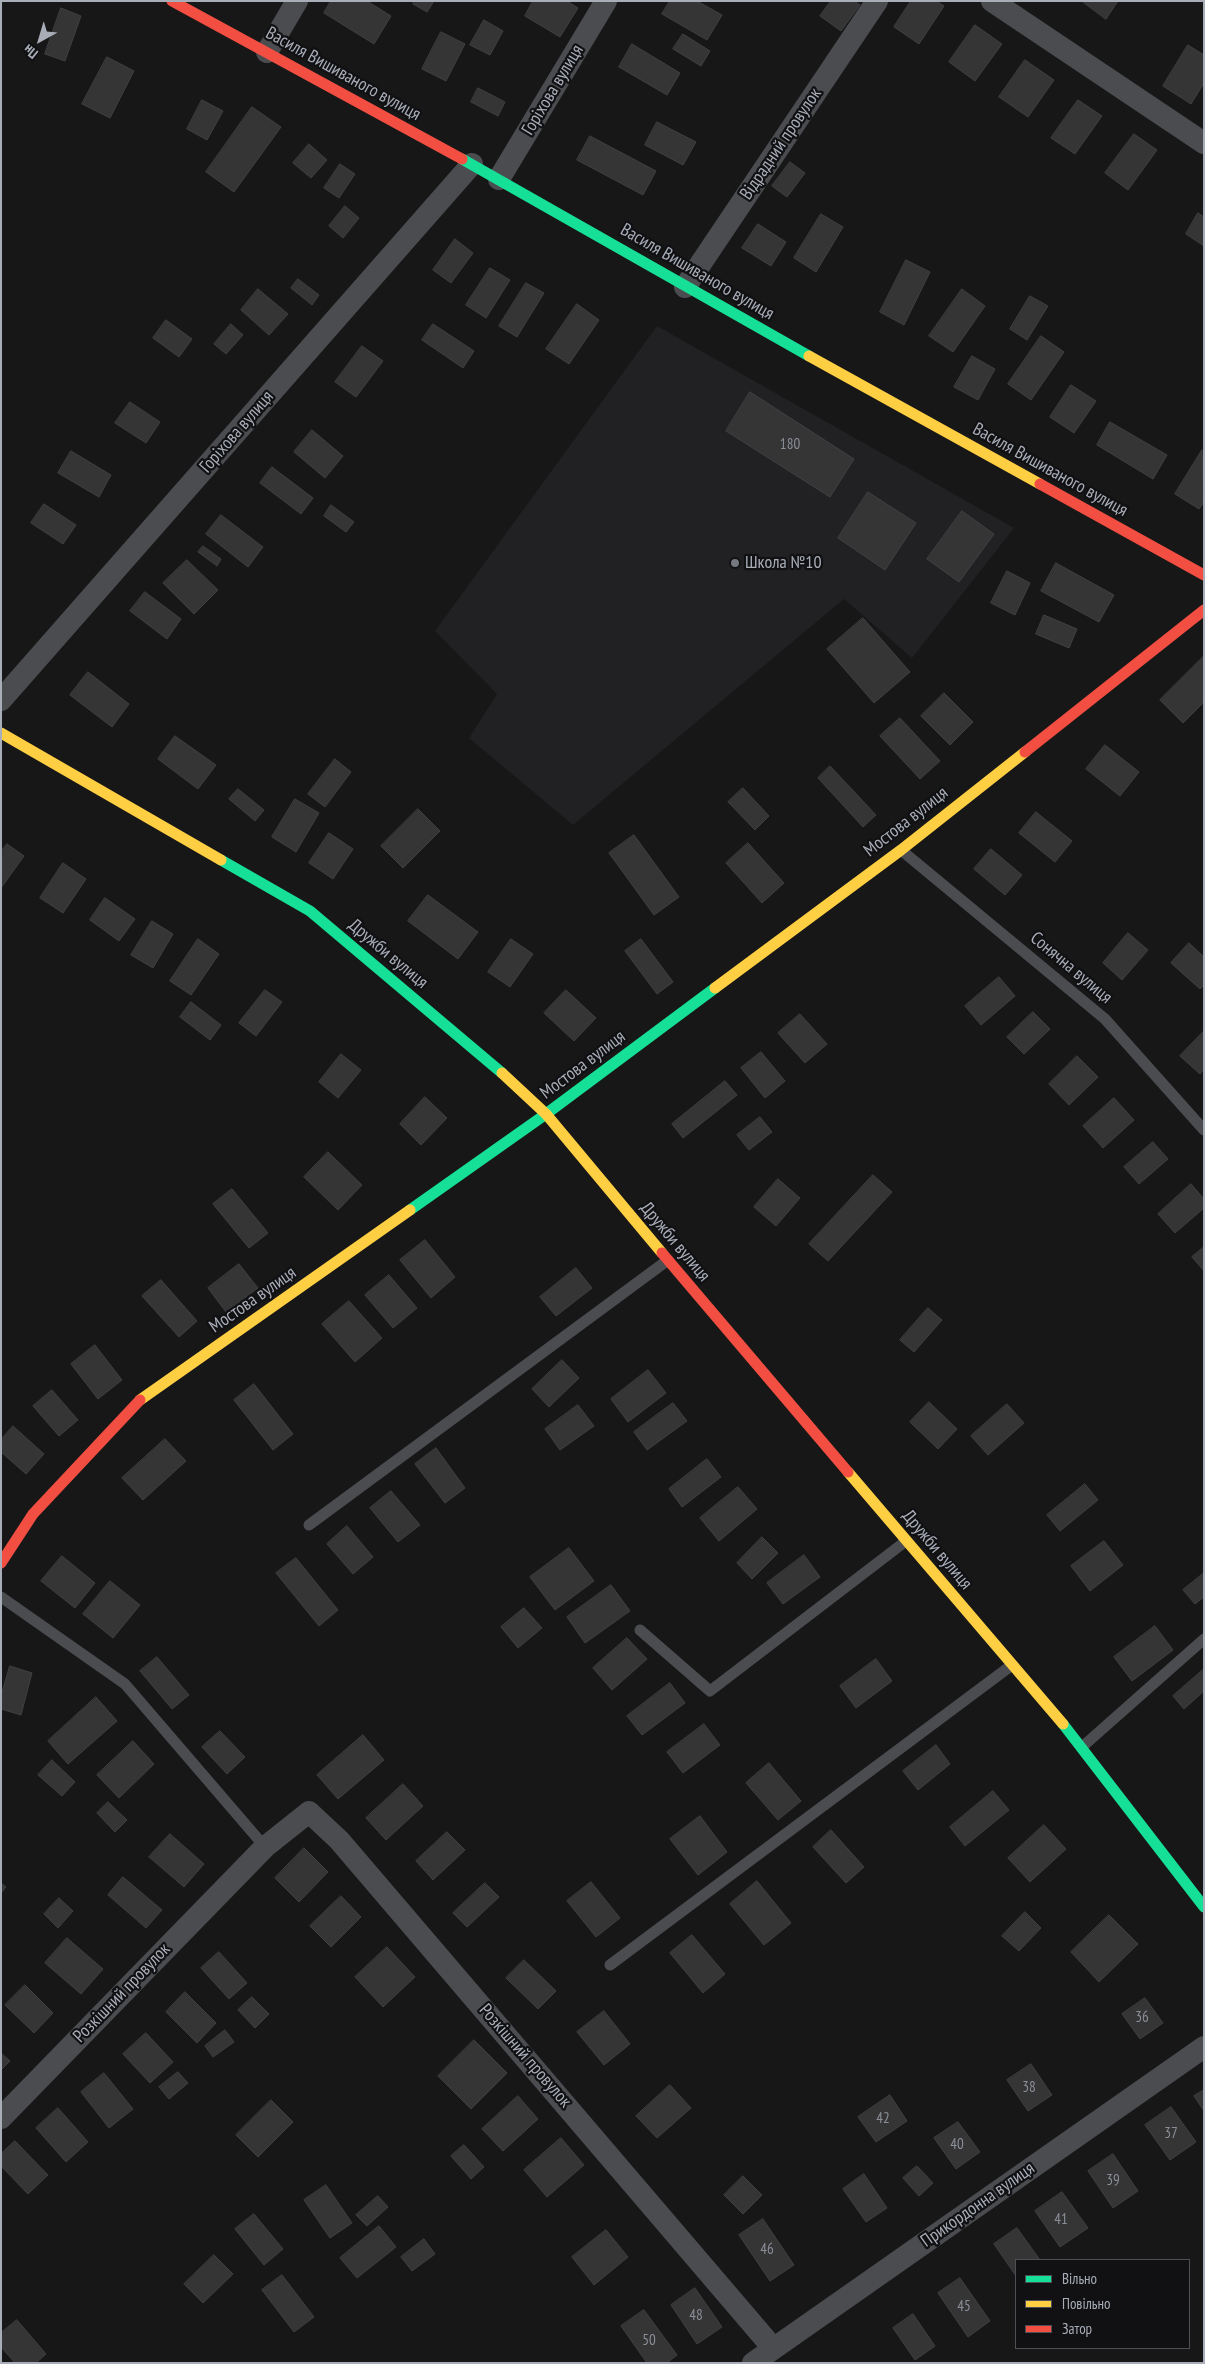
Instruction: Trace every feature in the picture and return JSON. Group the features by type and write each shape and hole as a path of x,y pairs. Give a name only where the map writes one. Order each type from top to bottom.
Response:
{"street":[{"name":"Василя Вишиваного вулиця","path":"172,1 499,179 685,287 1204,575"},
{"path":"267,52 297,1"},
{"name":"Горіхова вулиця","path":"499,179 606,1"},
{"name":"Відрадний провулок","path":"685,287 877,1"},
{"path":"992,1 1204,143"},
{"name":"Горіхова вулиця","path":"1,700 472,164"},
{"name":"Мостова вулиця","path":"1,1563 33,1514 135,1404 546,1114 901,850 1204,610"},
{"name":"Дружби вулиця","path":"1,733 310,911 493,1065 546,1114 1082,1747 1204,1907"},
{"name":"Розкішний провулок","path":"1,2118 265,1847 309,1812 339,1840 761,2358"},
{"name":"Прикордонна вулиця","path":"761,2358 1204,2047"}],"lane":[{"name":"Сонячна вулиця","path":"901,850 1105,1020 1204,1130"},
{"path":"308,1525 668,1260"},
{"path":"640,1630 710,1692 906,1541"},
{"path":"1,1597 125,1684 265,1847"},
{"path":"1082,1747 1204,1639"},
{"path":"610,1965 1012,1665"}],"shaded area":[{"name":"Школа №10","path":"657,326 1014,528 912,658 844,599 573,825 469,738 497,694 435,631"}],"building":[{"path":"331,1 367,1 391,16 374,44 324,13"},
{"path":"415,1 434,1 427,12 413,4"},
{"path":"533,1 567,1 578,8 560,37 525,16"},
{"path":"670,1 697,1 722,15 707,40 662,14"},
{"path":"831,1 854,1 860,5 841,31 820,16"},
{"path":"911,1 936,1 944,6 919,44 894,27"},
{"path":"1082,1 1118,1 1106,19"},
{"path":"61,8 81,16 65,61 45,54"},
{"path":"484,20 503,31 490,55 470,45"},
{"path":"975,25 1002,44 975,81 949,62"},
{"path":"441,32 465,44 446,81 422,69"},
{"path":"683,34 710,51 701,66 673,49"},
{"path":"632,44 680,73 667,95 619,67"},
{"path":"1188,45 1204,55 1204,83 1191,104 1163,86"},
{"path":"107,57 134,71 110,118 82,104"},
{"path":"1025,60 1054,80 1028,117 999,97"},
{"path":"478,88 505,102 498,116 471,102"},
{"path":"202,100 223,111 207,140 187,129"},
{"path":"1078,100 1102,116 1075,154 1051,138"},
{"path":"252,107 281,127 234,192 206,172"},
{"path":"657,122 696,142 683,165 645,145"},
{"path":"1134,134 1157,150 1128,190 1105,173"},
{"path":"590,136 656,171 643,195 577,160"},
{"path":"309,144 327,160 311,178 293,163"},
{"path":"790,162 805,173 787,197 772,186"},
{"path":"340,164 355,174 339,198 324,188"},
{"path":"345,206 359,218 343,238 329,226"},
{"path":"1198,213 1204,217 1204,246 1186,234"},
{"path":"821,214 843,227 816,272 794,258"},
{"path":"758,224 786,242 771,266 742,248"},
{"path":"455,239 473,253 451,283 433,270"},
{"path":"906,260 930,272 904,325 880,312"},
{"path":"490,268 510,280 486,318 466,305"},
{"path":"298,279 319,295 312,305 291,288"},
{"path":"526,283 544,293 517,337 499,326"},
{"path":"258,289 288,314 269,335 241,310"},
{"path":"962,289 985,306 953,352 929,336"},
{"path":"1030,296 1048,306 1027,340 1010,329"},
{"path":"577,304 599,320 569,364 546,349"},
{"path":"166,320 192,339 179,357 153,338"},
{"path":"231,324 243,335 226,354 214,344"},
{"path":"433,324 474,351 463,368 422,340"},
{"path":"1041,336 1064,352 1031,400 1008,384"},
{"path":"362,346 383,361 356,397 335,382"},
{"path":"972,356 995,369 978,400 954,387"},
{"path":"1071,385 1096,401 1074,433 1050,417"},
{"path":"750,392 854,459 830,497 726,431"},
{"path":"130,402 160,422 146,443 115,423"},
{"path":"1110,422 1167,455 1153,479 1097,445"},
{"path":"312,430 343,456 325,478 294,452"},
{"path":"1202,450 1204,502 1199,509 1175,494"},
{"path":"71,451 111,475 99,497 58,473"},
{"path":"272,467 313,498 301,514 260,483"},
{"path":"868,492 916,523 885,570 838,538"},
{"path":"44,504 76,525 63,544 31,523"},
{"path":"331,505 354,522 346,532 324,516"},
{"path":"962,511 994,534 959,582 927,559"},
{"path":"221,515 263,547 248,567 206,534"},
{"path":"203,546 221,559 217,566 198,552"},
{"path":"187,560 218,590 194,614 163,583"},
{"path":"1056,563 1114,595 1099,622 1041,591"},
{"path":"1007,571 1030,583 1015,615 991,603"},
{"path":"145,592 181,619 167,639 130,611"},
{"path":"1044,615 1077,629 1069,648 1036,634"},
{"path":"863,618 910,672 874,703 827,649"},
{"path":"1204,656 1204,702 1183,723 1160,700"},
{"path":"88,672 129,704 112,727 70,695"},
{"path":"944,693 973,722 950,745 921,716"},
{"path":"900,718 940,761 920,779 880,736"},
{"path":"175,736 216,765 198,789 158,759"},
{"path":"1105,745 1139,772 1120,796 1086,769"},
{"path":"335,759 351,772 325,807 308,794"},
{"path":"830,766 876,815 863,827 818,778"},
{"path":"743,788 769,816 755,830 728,802"},
{"path":"238,789 264,810 255,821 229,799"},
{"path":"295,799 319,813 296,852 272,837"},
{"path":"418,809 440,831 403,868 381,846"},
{"path":"1036,812 1072,841 1055,862 1019,833"},
{"path":"329,833 353,849 333,879 309,863"},
{"path":"634,835 679,897 654,915 609,853"},
{"path":"748,843 784,883 762,903 726,863"},
{"path":"7,844 24,856 1,888 1,852"},
{"path":"991,849 1022,875 1005,895 974,869"},
{"path":"63,863 86,879 63,913 40,898"},
{"path":"428,895 478,932 458,959 408,921"},
{"path":"105,898 135,919 119,941 90,920"},
{"path":"152,921 173,934 153,968 131,955"},
{"path":"1128,933 1148,950 1122,980 1103,963"},
{"path":"198,939 219,954 191,995 170,981"},
{"path":"511,939 533,954 510,987 488,972"},
{"path":"641,939 673,982 657,994 625,951"},
{"path":"1189,943 1204,957 1204,985 1200,989 1171,963"},
{"path":"999,977 1015,996 981,1025 965,1006"},
{"path":"265,990 282,1002 256,1036 239,1023"},
{"path":"566,990 596,1018 574,1041 544,1013"},
{"path":"191,1002 221,1025 210,1040 180,1017"},
{"path":"1033,1012 1050,1029 1024,1054 1007,1037"},
{"path":"800,1014 827,1044 805,1063 778,1033"},
{"path":"1204,1031 1204,1069 1200,1074 1180,1056"},
{"path":"761,1052 785,1081 765,1098 741,1068"},
{"path":"341,1054 361,1070 338,1098 319,1082"},
{"path":"1077,1056 1098,1077 1069,1105 1049,1084"},
{"path":"725,1081 737,1095 683,1138 672,1124"},
{"path":"425,1097 447,1118 421,1145 400,1124"},
{"path":"1114,1098 1134,1120 1103,1148 1083,1126"},
{"path":"760,1117 772,1132 749,1150 737,1135"},
{"path":"1153,1142 1168,1159 1139,1184 1124,1167"},
{"path":"328,1152 362,1185 338,1210 304,1177"},
{"path":"873,1175 892,1192 828,1261 809,1244"},
{"path":"778,1179 800,1198 776,1226 754,1207"},
{"path":"1191,1184 1204,1199 1204,1208 1175,1233 1158,1214"},
{"path":"232,1189 268,1233 249,1248 213,1204"},
{"path":"425,1240 455,1277 431,1298 400,1260"},
{"path":"1204,1247 1204,1271 1192,1257"},
{"path":"239,1264 258,1288 226,1312 208,1288"},
{"path":"576,1268 592,1288 556,1316 540,1297"},
{"path":"389,1275 417,1308 393,1328 365,1295"},
{"path":"161,1280 197,1321 179,1337 142,1296"},
{"path":"349,1301 382,1338 355,1362 322,1324"},
{"path":"928,1308 942,1320 914,1352 900,1340"},
{"path":"95,1345 122,1380 98,1399 71,1364"},
{"path":"562,1360 579,1378 549,1407 532,1389"},
{"path":"648,1370 666,1393 628,1422 611,1399"},
{"path":"254,1384 293,1434 273,1450 234,1400"},
{"path":"52,1390 78,1420 59,1436 33,1406"},
{"path":"929,1402 957,1429 938,1449 910,1422"},
{"path":"673,1403 687,1421 647,1450 634,1432"},
{"path":"1007,1404 1024,1423 988,1455 971,1436"},
{"path":"578,1405 594,1426 560,1450 545,1429"},
{"path":"13,1426 44,1454 26,1474 1,1452 1,1440"},
{"path":"165,1439 186,1461 143,1500 122,1478"},
{"path":"436,1448 465,1488 445,1503 415,1464"},
{"path":"707,1459 721,1477 682,1507 669,1489"},
{"path":"1085,1484 1098,1500 1060,1531 1047,1515"},
{"path":"738,1487 757,1509 719,1541 700,1518"},
{"path":"391,1491 420,1525 398,1542 370,1508"},
{"path":"347,1526 373,1557 353,1574 327,1544"},
{"path":"762,1537 778,1553 752,1579 737,1563"},
{"path":"1104,1541 1123,1565 1090,1591 1071,1566"},
{"path":"569,1548 594,1581 555,1610 530,1577"},
{"path":"804,1555 820,1577 783,1604 767,1583"},
{"path":"62,1556 95,1583 75,1608 41,1581"},
{"path":"296,1558 338,1610 319,1626 276,1573"},
{"path":"1204,1573 1204,1597 1195,1604 1183,1590"},
{"path":"110,1581 140,1605 113,1638 83,1614"},
{"path":"611,1585 630,1611 585,1643 567,1617"},
{"path":"524,1608 542,1628 518,1648 501,1627"},
{"path":"1155,1626 1173,1650 1132,1681 1114,1657"},
{"path":"627,1638 647,1659 612,1690 593,1668"},
{"path":"157,1657 189,1695 172,1709 140,1671"},
{"path":"876,1659 892,1681 856,1708 840,1686"},
{"path":"10,1666 32,1673 21,1715 1,1709 1,1696"},
{"path":"1204,1669 1204,1691 1184,1709 1173,1696"},
{"path":"670,1683 685,1703 642,1735 627,1716"},
{"path":"96,1697 117,1721 68,1764 48,1741"},
{"path":"704,1724 720,1745 683,1773 667,1752"},
{"path":"220,1731 245,1757 227,1774 202,1747"},
{"path":"363,1735 384,1760 338,1799 317,1775"},
{"path":"133,1741 154,1764 119,1798 97,1775"},
{"path":"936,1745 950,1764 918,1790 903,1771"},
{"path":"52,1760 75,1782 62,1796 38,1775"},
{"path":"769,1763 801,1801 778,1820 746,1783"},
{"path":"403,1784 423,1806 386,1840 366,1818"},
{"path":"993,1791 1009,1810 965,1846 950,1827"},
{"path":"108,1802 127,1820 115,1832 97,1813"},
{"path":"700,1816 727,1852 698,1875 670,1839"},
{"path":"1044,1825 1066,1849 1030,1882 1008,1858"},
{"path":"831,1830 864,1867 846,1883 813,1847"},
{"path":"447,1832 465,1850 433,1880 416,1861"},
{"path":"170,1834 204,1864 184,1887 149,1857"},
{"path":"304,1848 328,1872 299,1902 275,1878"},
{"path":"123,1877 162,1910 146,1928 108,1895"},
{"path":"757,1881 791,1923 764,1945 730,1904"},
{"path":"591,1882 620,1918 596,1937 567,1901"},
{"path":"1,1883 6,1887 1,1893"},
{"path":"485,1883 499,1897 467,1927 453,1913"},
{"path":"341,1896 361,1917 331,1947 310,1926"},
{"path":"59,1898 73,1911 58,1928 44,1914"},
{"path":"1025,1912 1041,1928 1019,1951 1002,1936"},
{"path":"1109,1915 1138,1944 1099,1982 1071,1952"},
{"path":"692,1935 725,1974 703,1993 670,1953"},
{"path":"67,1938 103,1969 81,1994 45,1963"},
{"path":"387,1947 415,1977 383,2007 355,1977"},
{"path":"219,1952 247,1983 229,1999 201,1968"},
{"path":"524,1960 556,1991 538,2009 506,1978"},
{"path":"25,1985 53,2013 34,2033 5,2005"},
{"path":"185,1992 216,2023 197,2043 166,2012"},
{"path":"252,1997 269,2014 255,2028 238,2010"},
{"path":"1145,1998 1163,2023 1140,2039 1122,2014"},
{"path":"604,2011 630,2044 604,2065 577,2032"},
{"path":"225,2030 234,2042 213,2057 205,2046"},
{"path":"146,2033 173,2062 150,2083 123,2054"},
{"path":"474,2040 507,2073 471,2109 438,2076"},
{"path":"1,2053 10,2061 1,2070"},
{"path":"1031,2064 1052,2095 1028,2111 1007,2080"},
{"path":"178,2072 188,2083 169,2099 159,2087"},
{"path":"104,2073 133,2109 109,2128 81,2092"},
{"path":"670,2085 691,2108 657,2138 636,2116"},
{"path":"1204,2090 1204,2111 1194,2096"},
{"path":"890,2095 907,2121 876,2142 858,2117"},
{"path":"518,2096 538,2119 503,2151 482,2129"},
{"path":"271,2100 293,2122 258,2157 236,2135"},
{"path":"1171,2107 1196,2142 1170,2160 1145,2125"},
{"path":"58,2108 88,2142 66,2162 36,2128"},
{"path":"958,2122 980,2152 956,2169 934,2138"},
{"path":"561,2138 584,2165 547,2197 524,2170"},
{"path":"15,2141 48,2175 28,2194 1,2166 1,2154"},
{"path":"464,2145 484,2167 471,2179 451,2156"},
{"path":"1113,2154 1138,2191 1113,2208 1088,2171"},
{"path":"917,2166 933,2183 919,2196 903,2178"},
{"path":"864,2174 887,2208 866,2222 843,2189"},
{"path":"743,2176 762,2195 743,2214 724,2195"},
{"path":"326,2185 352,2223 330,2238 304,2200"},
{"path":"1062,2192 1088,2228 1060,2247 1035,2211"},
{"path":"378,2196 388,2207 367,2226 356,2215"},
{"path":"254,2214 283,2249 264,2265 235,2229"},
{"path":"763,2219 794,2265 770,2281 739,2235"},
{"path":"379,2226 396,2247 357,2278 340,2258"},
{"path":"1017,2228 1039,2259 1015,2259 1015,2275 994,2244"},
{"path":"606,2230 628,2257 594,2285 572,2257"},
{"path":"424,2239 435,2254 412,2271 401,2257"},
{"path":"214,2255 233,2274 203,2303 184,2284"},
{"path":"282,2275 314,2317 294,2332 262,2290"},
{"path":"960,2278 990,2321 968,2337 938,2293"},
{"path":"695,2288 722,2327 697,2344 671,2305"},
{"path":"644,2310 677,2355 667,2363 647,2363 621,2326"},
{"path":"913,2314 935,2346 915,2360 893,2328"},
{"path":"17,2320 46,2354 36,2363 15,2363 1,2347 1,2333"}],"traffic: fast":[{"path":"462,159 809,356"},
{"path":"221,860 310,911 502,1073"},
{"path":"410,1210 546,1114 715,988"},
{"path":"1063,1724 1204,1907"}],"traffic: slow":[{"path":"809,356 1040,484"},
{"path":"1,733 221,860"},
{"path":"715,988 901,850 1025,752"},
{"path":"502,1073 546,1114 662,1253"},
{"path":"140,1400 410,1210"},
{"path":"848,1472 1063,1724"}],"traffic: jam":[{"path":"172,1 462,159"},
{"path":"1040,484 1204,575"},
{"path":"1025,752 1204,610"},
{"path":"662,1253 848,1472"},
{"path":"1,1563 33,1514 140,1400"}],"place":[{"name":"Школа №10","path":"735,563"}]}
